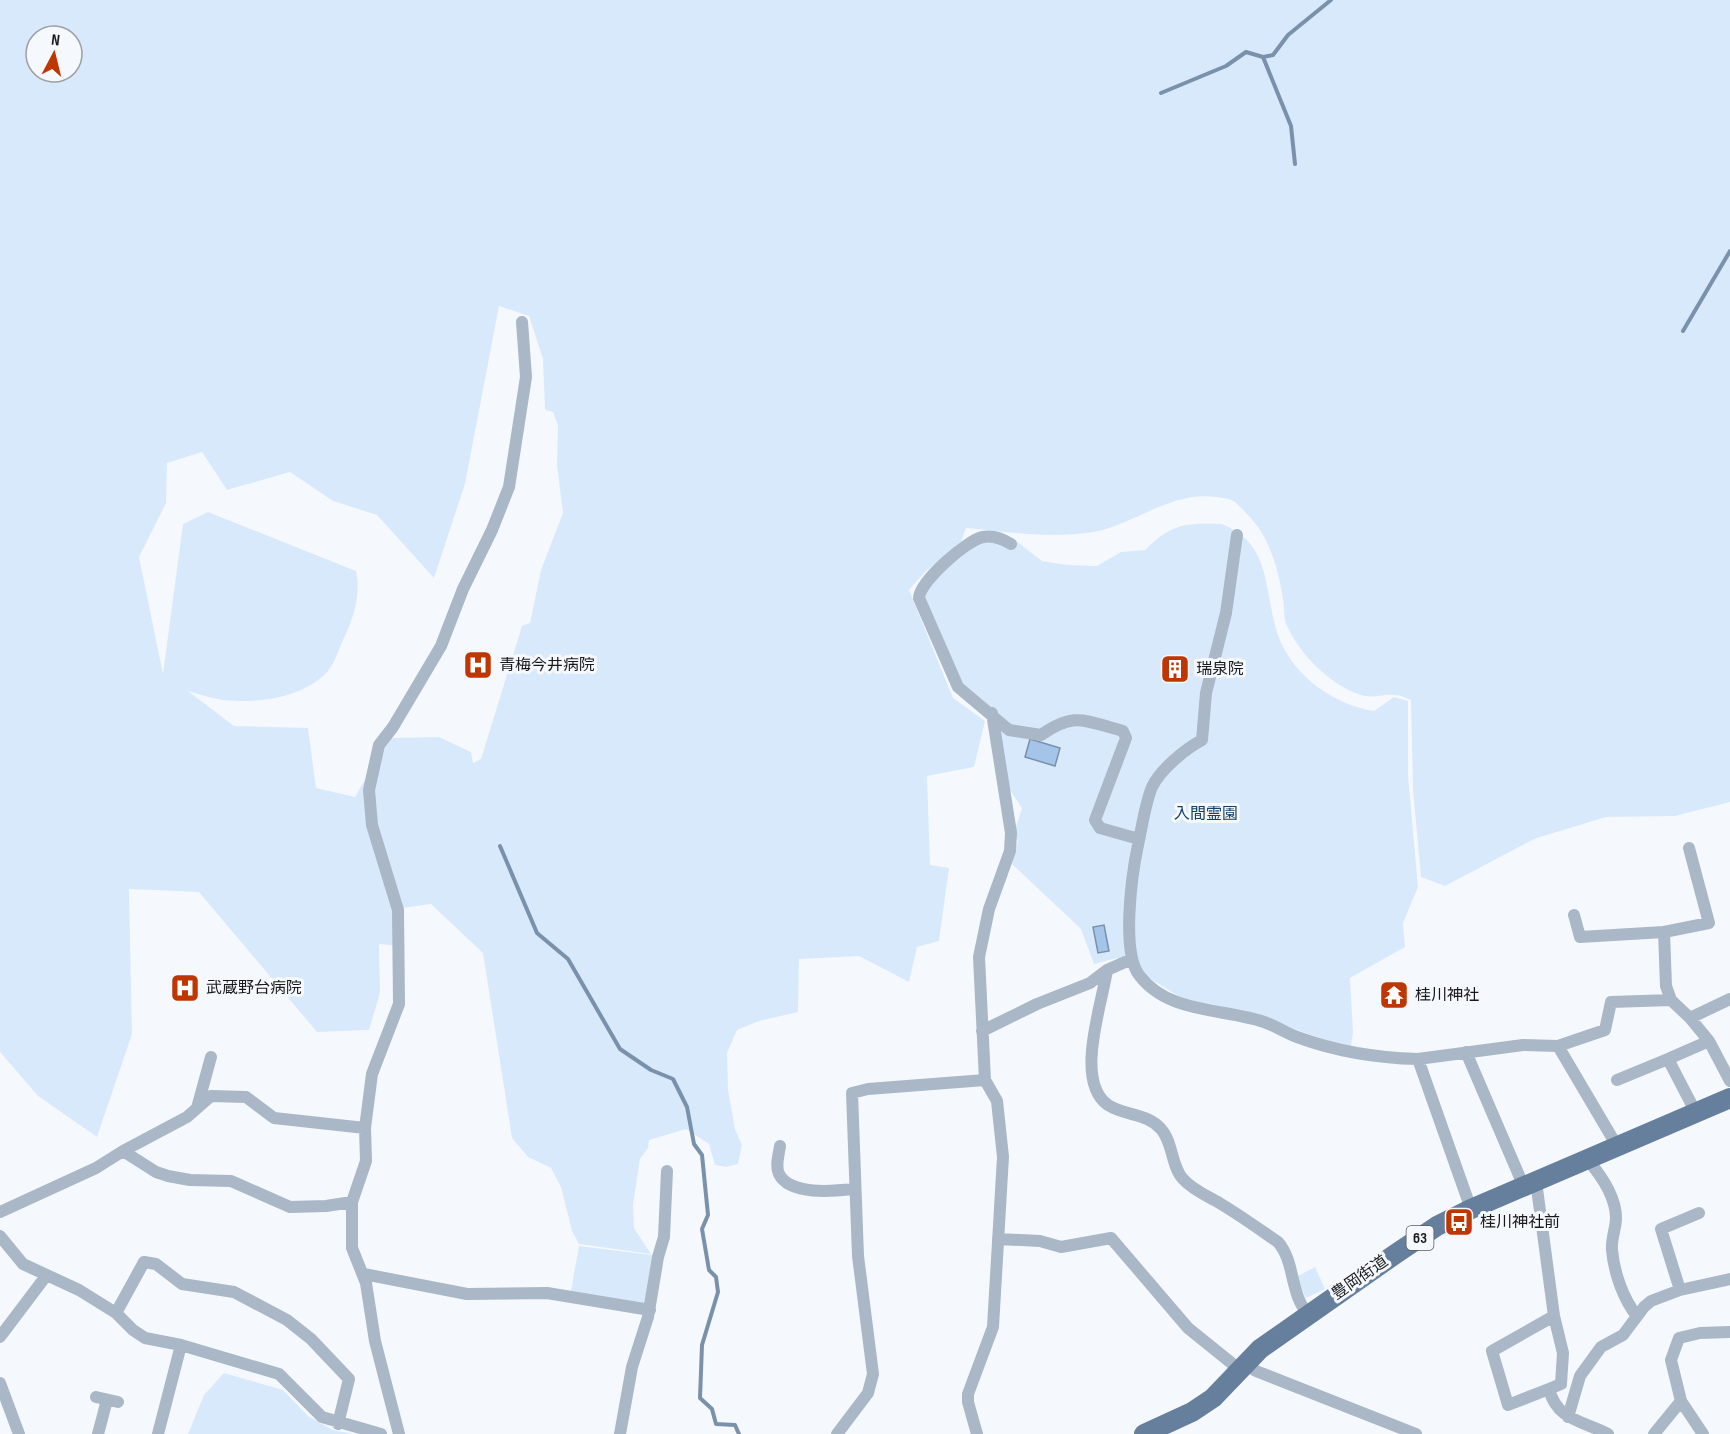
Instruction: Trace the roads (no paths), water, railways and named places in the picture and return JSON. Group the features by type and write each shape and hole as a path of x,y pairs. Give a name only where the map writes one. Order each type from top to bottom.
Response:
{"main road":[{"name":"豊岡街道","path":"1144,1434 1169,1429 1213,1398 1260,1349 1437,1226 1695,1111 1730,1098"}],"street":[{"path":"399,1434 375,1341 364,1274 357,1264 352,1248 352,1202 366,1161 365,1128 375,1065 399,1004 398,910 372,825 369,790 379,745 393,727 441,646 463,589 492,531 509,487 526,377 522,322"},
{"path":"1237,535 1226,613 1206,693 1202,740 1168,767 1153,786 1139,839 1131,878 1132,959 1138,974 1145,981 1184,1005 1265,1022 1329,1047 1418,1059 1523,1045 1558,1046 1605,1030 1611,1002 1671,1000"},
{"path":"1011,544 993,537 982,537 934,572 921,587 919,593 958,687 992,713 1009,730 1041,735 1056,724 1076,718 1123,730 1126,738 1095,820 1100,828 1139,839"},
{"path":"977,1434 968,1394 991,1338 1002,1131 997,1101 985,1080 979,957 981,939 1010,851 1011,833 992,713"},
{"path":"1575,915 1580,937 1664,932 1709,923 1689,848"},
{"path":"1664,932 1666,986 1671,1000 1710,1041 1730,1081"},
{"path":"982,1031 1037,1004 1090,983 1107,970 1132,959"},
{"path":"1107,970 1093,1048 1091,1077 1096,1094 1115,1109 1146,1118 1163,1130 1181,1177 1194,1190 1219,1203 1278,1242 1285,1250 1292,1286 1302,1308 1309,1315"},
{"path":"1690,1018 1730,999"},
{"path":"1617,1080 1710,1041"},
{"path":"1558,1046 1617,1146"},
{"path":"1466,1052 1530,1184 1563,1353 1561,1384 1508,1405 1492,1351 1554,1316"},
{"path":"196,1108 211,1058"},
{"path":"1418,1059 1471,1209"},
{"path":"1668,1059 1695,1111"},
{"path":"837,1434 868,1393 873,1374 858,1257 852,1094 868,1089 985,1080"},
{"path":"0,1212 96,1168 187,1117 211,1096 246,1097 274,1118 365,1128"},
{"path":"780,1146 779,1174 786,1181 815,1192 854,1189"},
{"path":"123,1151 156,1172 190,1180 231,1181 290,1207 326,1206 352,1202"},
{"path":"1587,1159 1600,1174 1614,1206 1616,1218 1612,1250 1627,1304 1637,1316"},
{"path":"620,1434 632,1367 650,1310 658,1257 664,1237 667,1171"},
{"path":"1680,1290 1660,1229 1682,1218 1700,1213"},
{"path":"0,1236 23,1264 79,1290 116,1313 145,1338 181,1345 279,1374 322,1417 338,1424 375,1430 381,1434"},
{"path":"998,1239 1040,1241 1061,1248 1111,1239 1188,1328 1243,1367 1416,1434"},
{"path":"116,1313 144,1262 156,1264 183,1284 234,1292 287,1320 311,1339 349,1379 338,1424"},
{"path":"364,1274 467,1294 547,1293 650,1310"},
{"path":"0,1337 46,1276"},
{"path":"1568,1417 1580,1376 1601,1347 1623,1335 1651,1301 1680,1290 1730,1279"},
{"path":"1703,1434 1681,1401 1671,1360 1679,1338 1700,1333 1730,1332"},
{"path":"158,1434 181,1345"},
{"path":"0,1383 19,1434"},
{"path":"1549,1389 1552,1401 1574,1422 1593,1426 1608,1434"},
{"path":"98,1434 107,1400"},
{"path":"1654,1434 1681,1401"}],"water":[{"path":"1030,739 1060,748 1055,766 1025,757"},
{"path":"1104,925 1109,951 1098,953 1093,927"}],"waterway":[{"path":"1161,93 1226,66 1246,52 1263,57 1273,55 1288,35 1331,0"},
{"path":"1263,57 1291,126 1295,164"},
{"path":"1683,331 1730,251"},
{"path":"500,846 537,933 568,959 620,1049 651,1070 673,1079 687,1107 694,1144 702,1155 708,1215 702,1229 709,1270 716,1277 718,1292 702,1345 700,1398 712,1409 716,1424 735,1425 739,1434"}],"place":[{"name":"青梅今井病院","path":"478,665"},
{"name":"瑞泉院","path":"1175,669"},
{"name":"武蔵野台病院","path":"185,988"},
{"name":"桂川神社","path":"1394,995"},
{"name":"桂川神社前","path":"1459,1222"}],"park label":[{"name":"入間霊園","path":"1206,814"}]}
